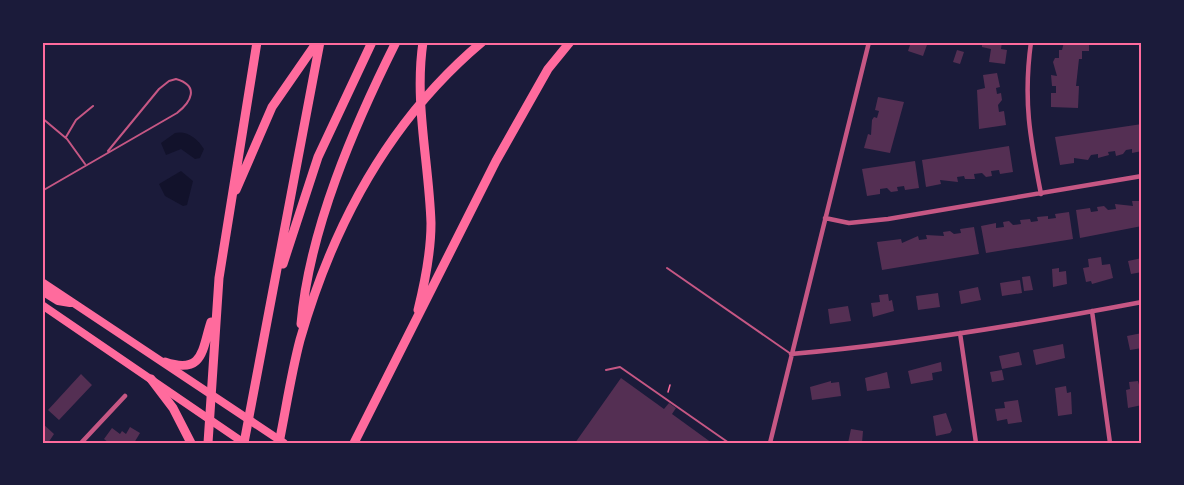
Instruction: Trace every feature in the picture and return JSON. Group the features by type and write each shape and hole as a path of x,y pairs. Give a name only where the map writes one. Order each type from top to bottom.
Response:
{"highway":[{"path":"208,443 215,315 257,42"},
{"path":"231,204 272,107 318,42"},
{"path":"244,443 318,42"},
{"path":"269,313 318,157 341,103 372,42"},
{"path":"279,443 300,342 303,304 336,182 354,132 396,42"},
{"path":"413,330 426,280 431,226 421,124 419,65 423,42"},
{"path":"300,342 338,234 376,162 433,88 482,42"},
{"path":"357,440 496,161 548,69 570,42"},
{"path":"165,362 185,366 198,360 204,350 215,315"},
{"path":"151,380 173,408 191,443"}],"main road":[{"path":"42,282 284,443"},
{"path":"42,291 58,301 75,304"},
{"path":"42,305 244,443"}],"street":[{"path":"770,443 869,42"},
{"path":"1031,42 1025,88 1030,139 1041,194"},
{"path":"825,218 849,223 869,221 1142,176"},
{"path":"791,354 854,348 960,333 1142,302"},
{"path":"1092,311 1110,443"},
{"path":"960,333 976,443"},
{"path":"81,443 125,396"}],"lane":[{"path":"42,191 189,104 192,94 188,86 176,80 169,81 159,89 108,151"},
{"path":"66,138 76,120 93,106"},
{"path":"42,118 66,138 85,165"},
{"path":"667,268 791,354"},
{"path":"606,370 620,367 729,443"}],"path":[{"path":"666,399 670,385"}],"shaded area":[{"path":"175,133 188,134 199,142 204,149 200,158 195,159 181,149 166,155 161,143"},
{"path":"181,171 193,181 187,205 183,206 165,196 159,184"}],"building":[{"path":"911,42 928,42 923,56 908,51"},
{"path":"982,42 1002,42 1001,49 1007,50 1005,64 989,62 991,49 982,47"},
{"path":"1064,42 1089,42 1089,51 1082,51 1082,59 1079,59 1076,86 1079,86 1078,108 1051,107 1051,93 1056,93 1056,86 1052,86 1051,75 1057,76 1053,62 1055,58 1059,58 1059,50 1062,50"},
{"path":"957,50 964,52 960,64 953,62"},
{"path":"997,73 1000,87 996,88 997,94 1001,93 1002,100 998,105 999,112 1004,111 1006,125 979,129 977,90 985,88 983,75"},
{"path":"878,97 904,102 890,153 864,148 868,134 871,135 872,120 874,117 877,118 879,111 875,110"},
{"path":"1142,124 1142,151 1132,153 1132,149 1126,150 1123,154 1116,156 1115,151 1108,152 1109,155 1098,158 1098,154 1091,155 1088,160 1074,158 1074,163 1060,165 1055,137"},
{"path":"1009,146 1013,172 1000,174 999,170 991,171 992,176 986,177 982,173 974,174 975,179 957,177 958,182 940,180 941,184 926,187 922,160"},
{"path":"915,161 919,188 905,190 904,186 897,187 898,191 891,192 887,188 880,189 880,194 867,196 862,169"},
{"path":"1132,201 1142,201 1142,226 1080,238 1076,210 1090,208 1091,212 1098,211 1097,207 1104,206 1108,210 1116,209 1115,204 1133,206"},
{"path":"1069,212 1073,239 986,253 981,226 996,223 996,228 1004,227 1003,222 1009,221 1013,225 1021,224 1020,220 1038,221 1037,217 1056,218 1055,214"},
{"path":"974,227 979,254 882,270 877,242 901,239 902,243 918,236 919,240 927,239 926,235 944,236 943,232 961,233 960,229"},
{"path":"1101,257 1102,265 1110,264 1113,278 1092,284 1091,281 1086,282 1083,268 1089,267 1088,259"},
{"path":"1142,258 1142,272 1131,274 1128,261"},
{"path":"1059,268 1059,272 1066,271 1067,284 1053,287 1052,269"},
{"path":"1030,276 1033,290 1024,291 1022,277"},
{"path":"1020,280 1022,293 1002,296 1000,283"},
{"path":"978,287 981,300 961,304 959,291"},
{"path":"938,293 940,307 918,310 916,296"},
{"path":"888,294 894,311 873,317 871,303 880,302 879,295"},
{"path":"848,306 851,321 830,324 828,309"},
{"path":"1142,333 1142,348 1130,350 1127,336"},
{"path":"1063,344 1065,358 1036,365 1033,350"},
{"path":"1019,352 1022,365 1002,369 999,356"},
{"path":"941,362 942,371 932,373 933,380 911,384 908,371"},
{"path":"1002,370 1004,380 992,382 990,372"},
{"path":"887,372 890,388 867,391 865,378"},
{"path":"81,374 92,385 59,420 48,410"},
{"path":"621,378 664,409 669,403 676,408 672,414 712,443 575,443"},
{"path":"831,381 831,383 839,382 841,396 812,400 810,387"},
{"path":"1138,381 1142,388 1142,405 1128,408 1126,390 1130,389 1129,382"},
{"path":"1066,386 1067,393 1071,392 1072,414 1058,416 1055,388"},
{"path":"1018,400 1022,422 1008,424 1007,419 997,421 995,409 1005,408 1004,402"},
{"path":"946,413 952,430 950,433 936,436 933,416"},
{"path":"42,423 54,434 48,443 42,443"},
{"path":"130,427 140,433 134,443 109,443 104,439 112,428 120,434 122,431 126,434"},
{"path":"851,429 863,431 862,443 848,443"}]}
